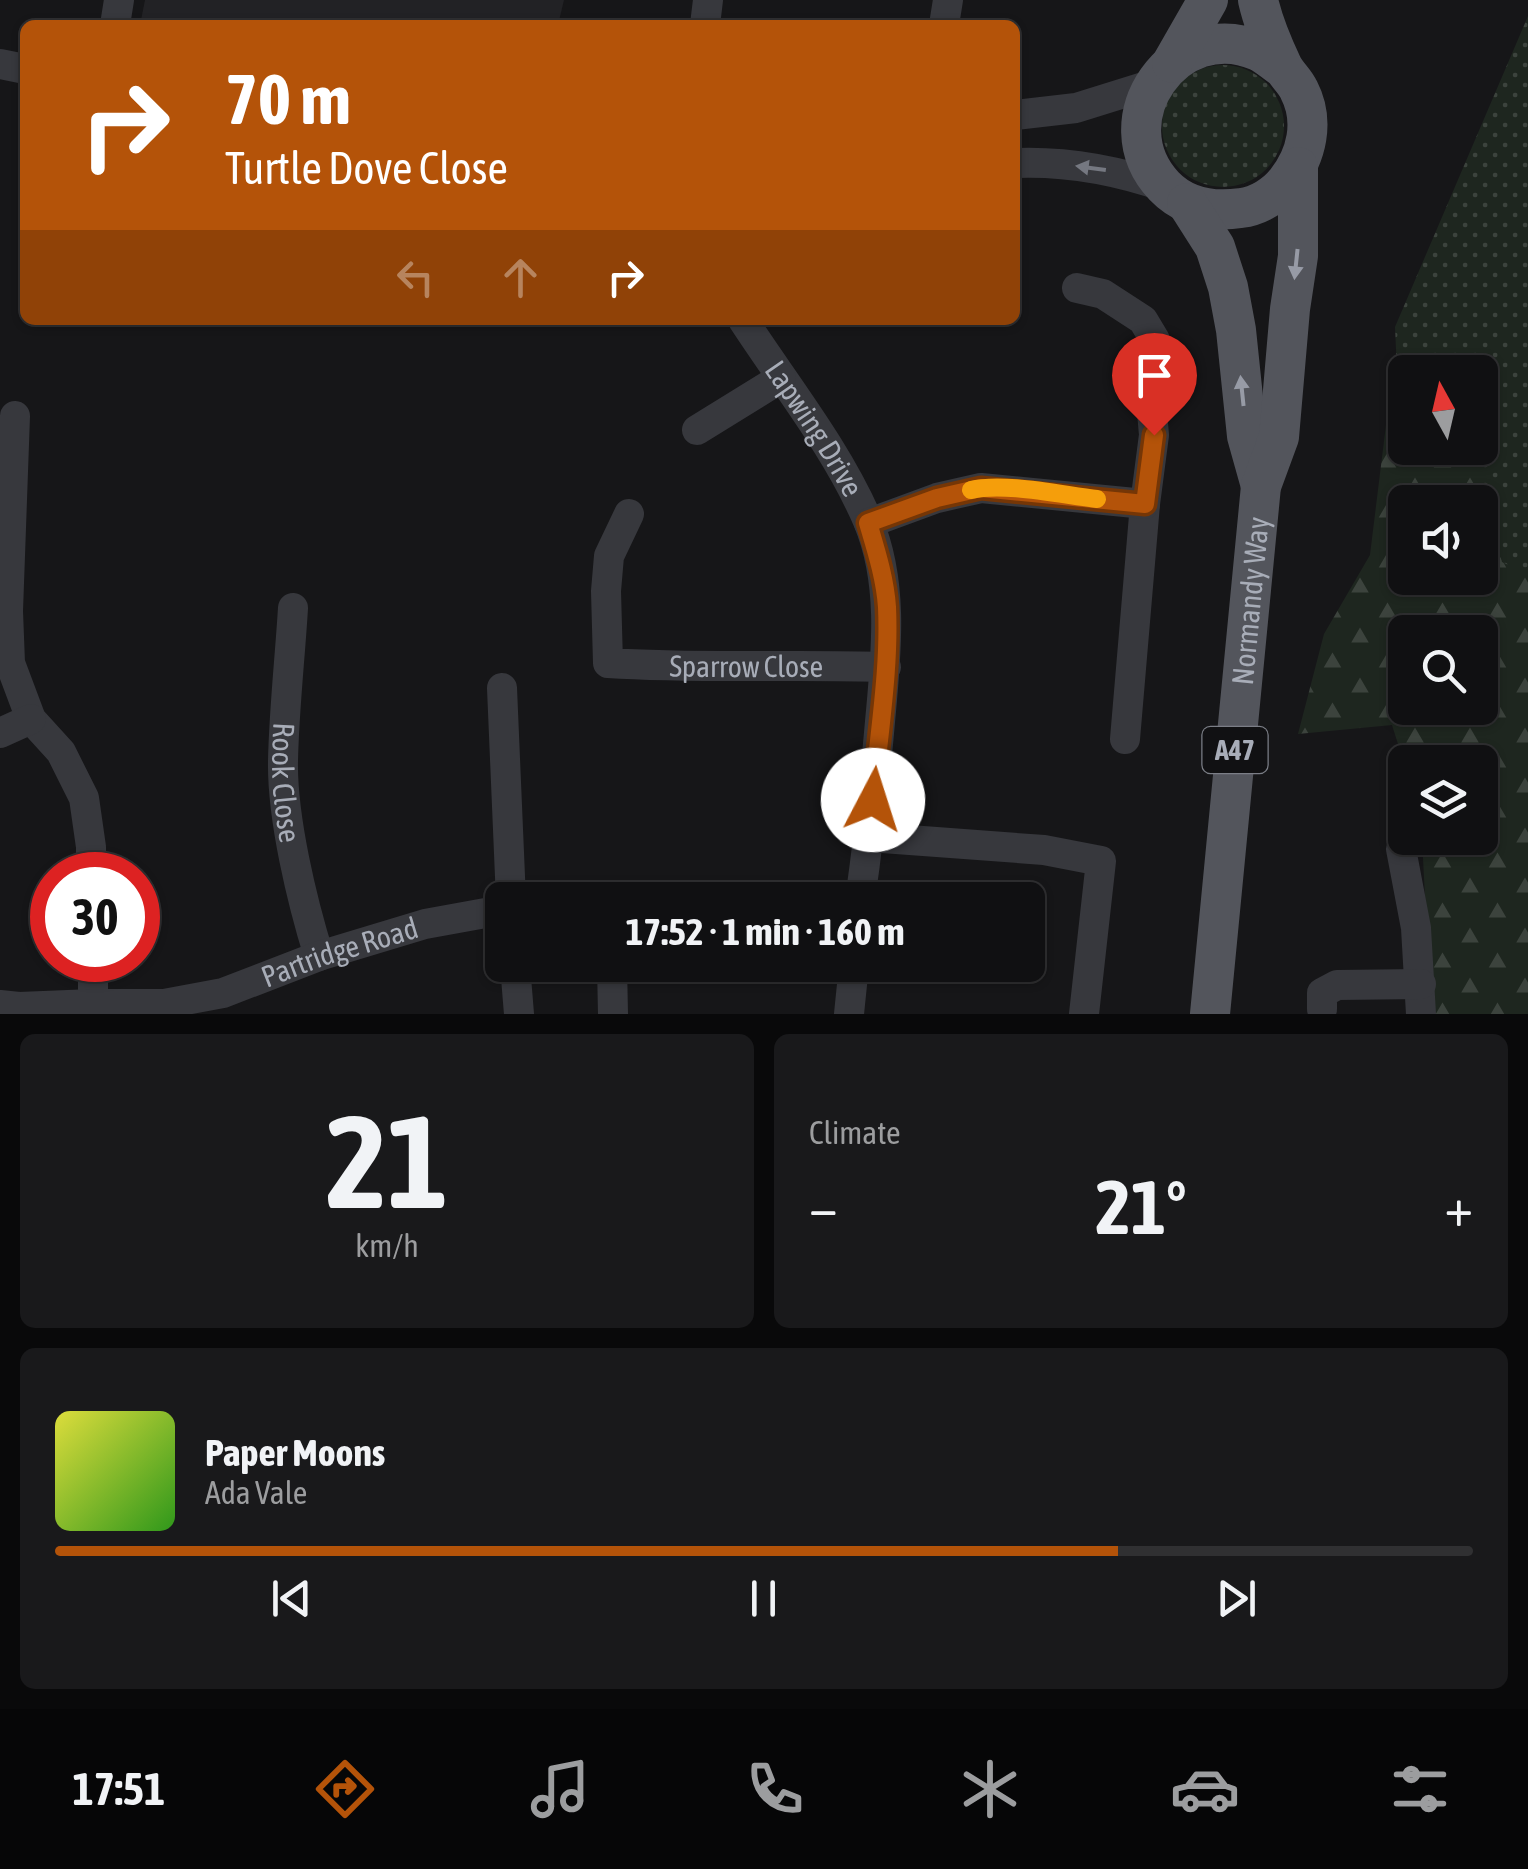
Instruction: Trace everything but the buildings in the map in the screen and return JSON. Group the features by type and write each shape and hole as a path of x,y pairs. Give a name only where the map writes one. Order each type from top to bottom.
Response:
{"main road":[{"path":"1208,0 1142,109 1141,137 1149,164 1176,195 1218,211 1250,208 1278,192 1298,167 1307,142 1307,115 1299,90 1283,68 1258,0"},
{"path":"1162,73 1198,48 1228,44 1258,51 1283,68"},
{"name":"Normandy Way","path":"1210,1014 1261,486 1279,437 1298,256 1298,167"},
{"name":"Normandy Way","path":"1176,195 1214,248 1228,287 1247,436 1261,486"}],"street":[{"path":"1020,115 1076,108 1162,73"},
{"path":"1020,163 1094,167 1131,176 1176,195"},
{"path":"1077,288 1102,294 1142,320 1155,340 1150,389 1154,435 1125,738"},
{"name":"Lapwing Drive","path":"758,325 781,378 828,447 868,523 880,564 887,606 886,666 863,882"},
{"path":"697,430 781,378"},
{"path":"15,416 8,611 10,663 31,720 61,752 84,798 91,852"},
{"path":"868,523 937,498 981,488 1145,504"},
{"name":"Sparrow Close","path":"629,514 609,556 608,663 666,667 886,666"},
{"name":"Rook Close","path":"293,608 283,764 288,824 319,956"},
{"path":"502,688 509,882"},
{"path":"0,733 31,720"},
{"path":"870,837 1044,850 1101,860 1084,1014"},
{"path":"1322,1009 1322,993 1337,985 1421,999 1416,928 1402,855"},
{"name":"Partridge Road","path":"12,1009 228,1003 319,956 425,924 485,913"},
{"path":"94,982 94,1004"},
{"path":"517,982 519,1014"},
{"path":"612,982 613,1014"},
{"path":"849,1014 852,982"}],"shaded area":[{"path":"145,0 564,0 559,20 141,20"}],"green space":[{"path":"1528,16 1528,640 1493,595 1498,595 1498,485 1402,485 1401,465 1498,465 1498,355 1396,355 1395,327"},
{"path":"1223,65 1246,69 1266,83 1280,103 1284,126 1280,149 1266,169 1246,183 1223,187 1200,183 1180,169 1166,149 1162,126 1166,103 1180,83 1200,69"},
{"path":"1413,348 1422,355 1402,355"},
{"path":"1498,371 1507,371 1498,400"},
{"path":"1388,409 1388,465 1478,465 1483,485 1388,485 1388,595 1498,595 1498,546 1502,562 1528,574 1528,1014 1431,1014 1423,855 1498,855 1498,745 1398,745 1392,725 1298,734 1324,634 1370,555"}],"slow traffic":[{"path":"971,490 1006,489 1097,499"}],"route":[{"path":"873,800 886,666 887,606 868,523 937,498 981,488 1145,504 1154,435"}]}
